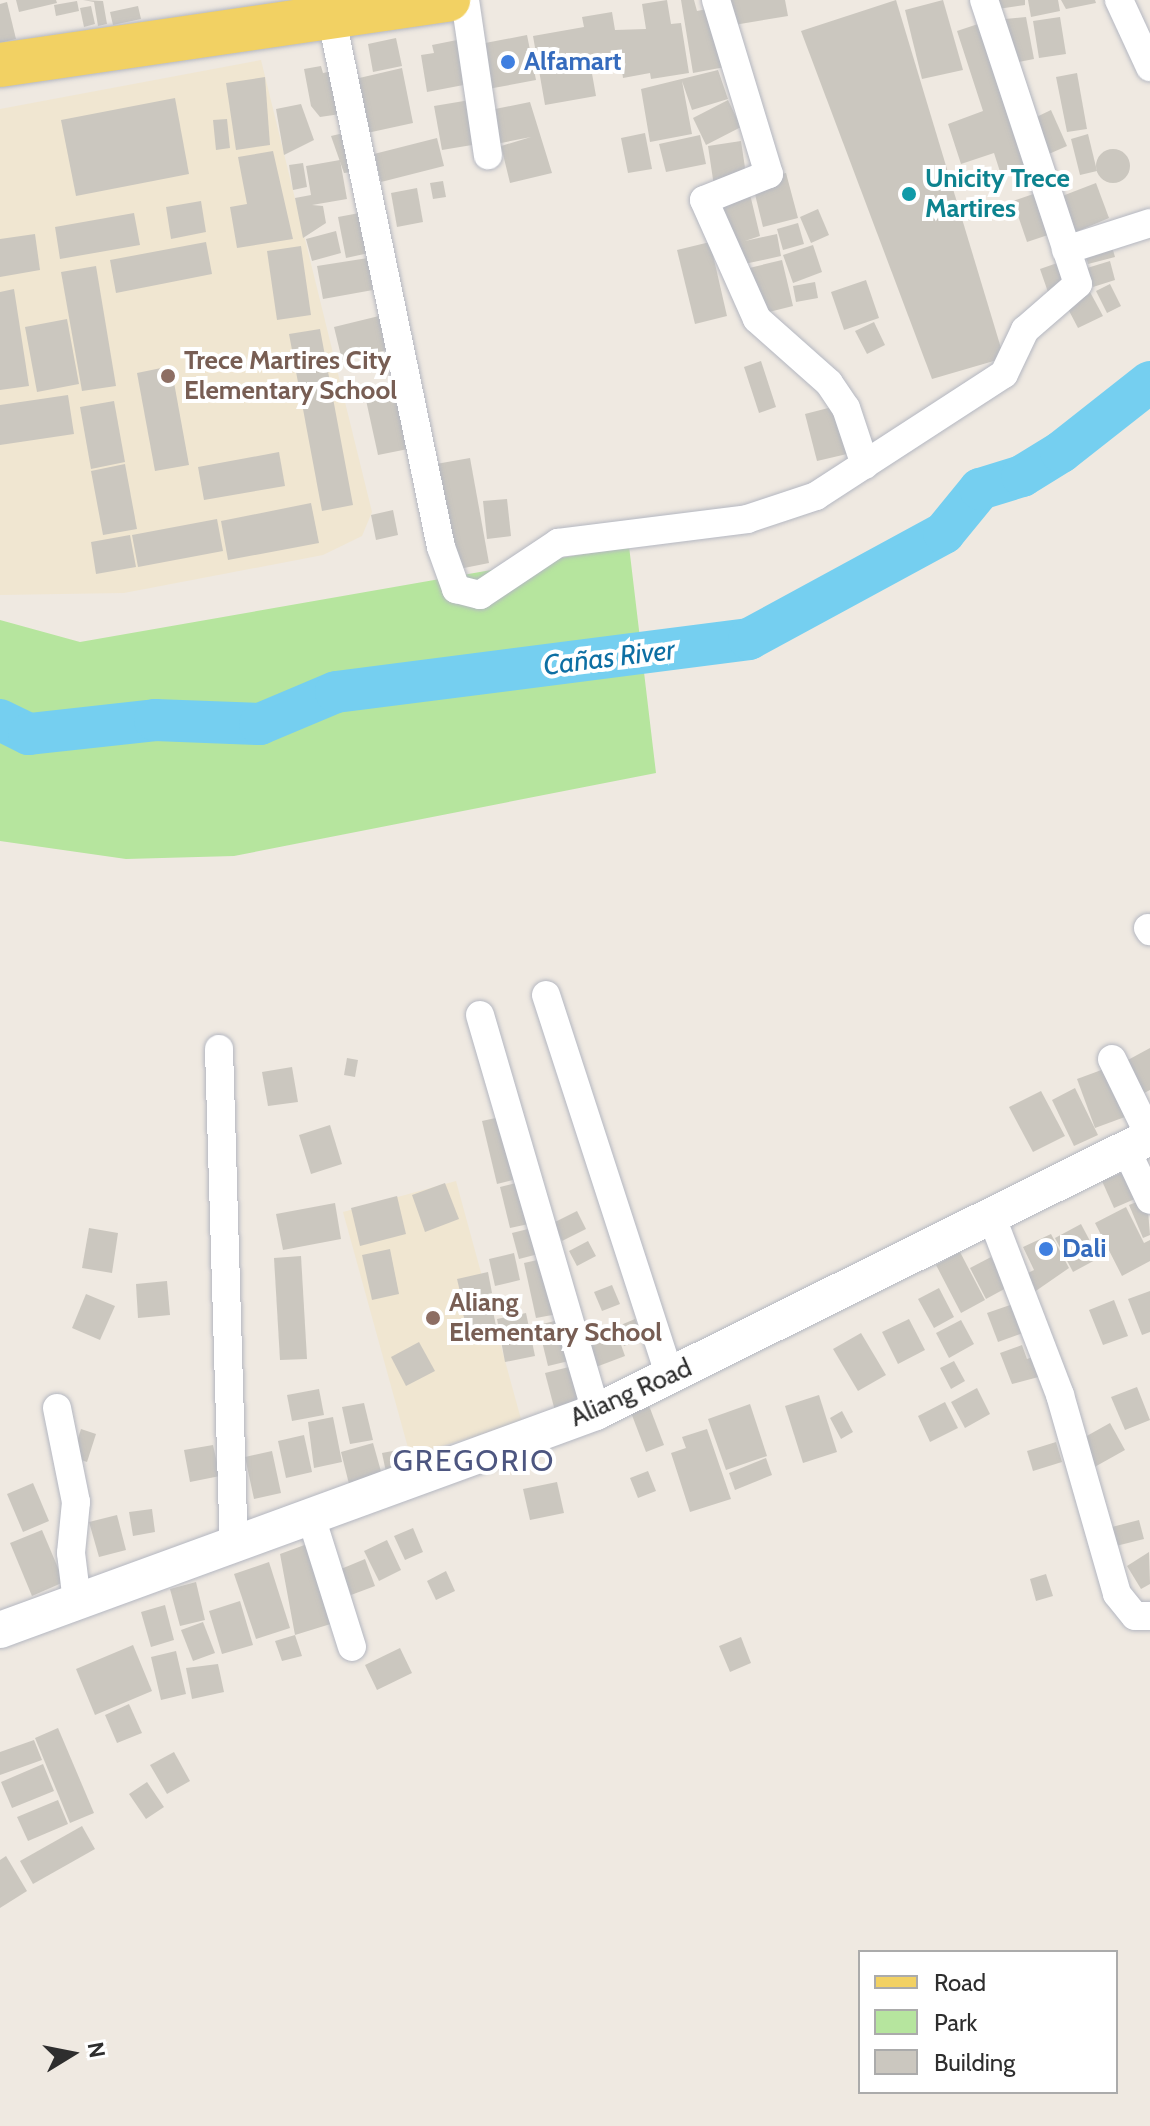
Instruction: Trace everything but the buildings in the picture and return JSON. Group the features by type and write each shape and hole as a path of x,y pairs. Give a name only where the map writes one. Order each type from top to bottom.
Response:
{"main road":[{"path":"0,65 448,0"}],"street":[{"path":"465,0 488,155"},
{"path":"716,0 769,174 704,200 757,319 829,383 846,408 865,465"},
{"path":"331,15 441,547 456,589 480,595 503,586 558,543 747,519 816,496 1004,374 1025,330 1074,291 1066,250 984,0"},
{"path":"1119,0 1150,67"},
{"path":"1066,250 1150,223"},
{"path":"546,995 670,1377"},
{"path":"480,1015 596,1412"},
{"path":"219,1049 234,1547"},
{"path":"1112,1059 1142,1141 1150,1200"},
{"name":"Aliang Road","path":"0,1630 312,1520 596,1412 1142,1141"},
{"path":"991,1215 1060,1395 1117,1594 1135,1616 1150,1616"},
{"path":"57,1408 76,1502 71,1553 77,1602"},
{"path":"312,1520 352,1647"}],"shaded area":[{"name":"Trece Martires City Elementary School","path":"261,60 372,512 362,536 323,555 124,593 0,595 0,109"},
{"name":"Aliang Elementary School","path":"456,1181 522,1423 410,1455 343,1212"}],"green space":[{"path":"629,546 656,773 234,856 126,859 0,841 0,620 80,642"}],"waterway":[{"name":"Cañas River","path":"0,720 29,734 155,720 260,724 336,692 749,639 944,533 980,489 1022,476 1061,452 1150,382"}],"place":[{"name":"Alfamart","path":"508,62"},
{"name":"Unicity Trece Martires","path":"909,194"},
{"name":"Trece Martires City Elementary School","path":"168,376"},
{"name":"Dali","path":"1046,1249"},
{"name":"Aliang Elementary School","path":"433,1318"}],"district":[{"name":"GREGORIO","path":"474,1461"}]}
